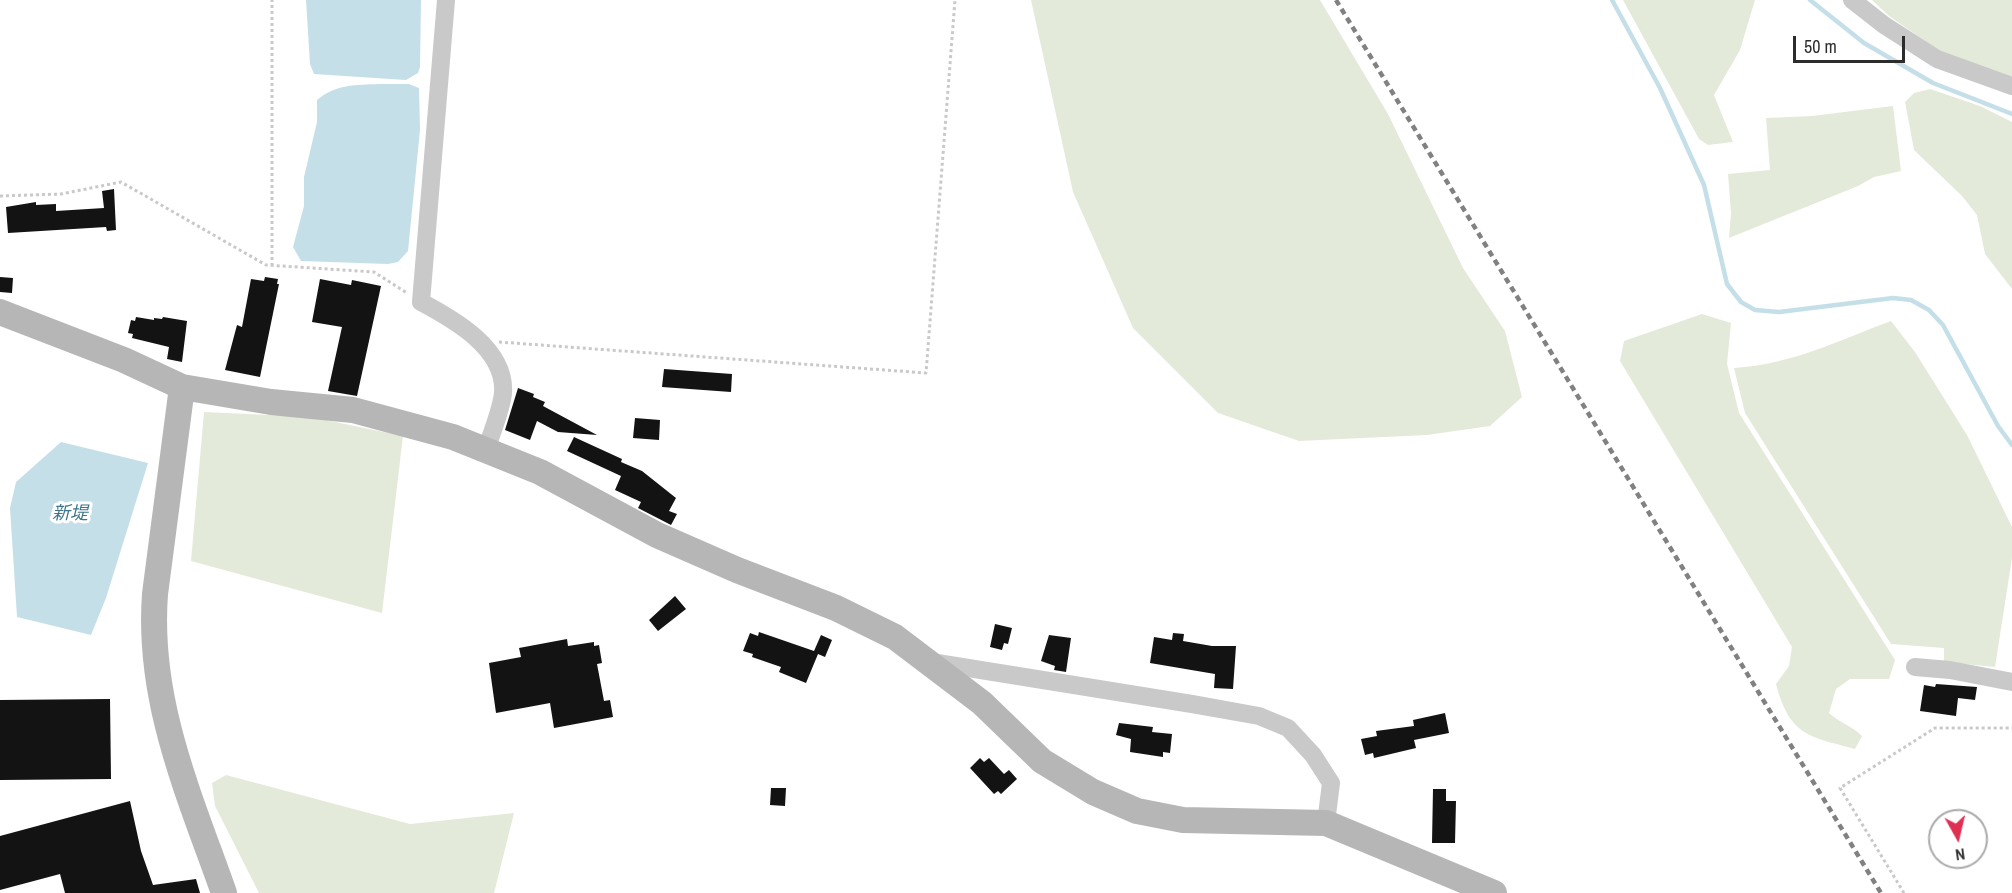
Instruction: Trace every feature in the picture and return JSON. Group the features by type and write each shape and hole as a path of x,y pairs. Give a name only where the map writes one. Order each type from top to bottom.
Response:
{"street":[{"path":"446,0 421,302 454,320 483,346 502,372 503,395 486,451"},
{"path":"1852,0 1884,25 1937,59 2012,86"},
{"path":"0,312 124,360 182,387 271,402 353,410 421,427 540,471 667,539 736,570 836,608 895,637 982,702 1042,760 1093,792 1137,811 1184,820 1326,823 1494,893"},
{"path":"182,387 155,594 154,661 160,701 175,755 224,893"},
{"path":"931,662 1259,716 1288,728 1301,739 1331,783 1326,823"},
{"path":"1915,667 1950,670 2012,682"}],"path":[{"path":"272,0 272,266"},
{"path":"483,346 505,341 926,373 956,0"},
{"path":"0,196 61,194 121,182 266,265 374,272 421,302"},
{"path":"1904,893 1840,788 1935,728 2012,728"}],"green space":[{"path":"1031,0 1320,0 1388,114 1463,268 1505,331 1522,397 1490,426 1427,435 1299,441 1218,413 1133,328 1073,192"},
{"path":"1623,0 1755,0 1740,50 1714,95 1733,142 1708,145 1699,139"},
{"path":"1872,0 2012,0 2012,77 1941,52 1889,16"},
{"path":"1930,89 1980,106 2012,122 2012,289 1985,254 1977,215 1962,196 1914,150 1905,102 1914,93"},
{"path":"1893,106 1901,171 1874,177 1858,186 1729,238 1731,213 1728,174 1770,170 1766,118 1812,116"},
{"path":"1702,314 1731,323 1727,364 1739,413 1895,660 1889,679 1850,679 1836,689 1829,713 1862,736 1855,749 1825,741 1803,731 1788,714 1776,684 1789,666 1792,647 1620,361 1624,341"},
{"path":"1891,321 1915,352 1967,435 2012,527 2012,558 1995,667 1944,662 1944,648 1891,644 1745,413 1734,368 1795,357"},
{"path":"204,412 311,417 403,436 382,613 191,561"},
{"path":"226,775 410,824 514,813 494,893 259,893 215,806 212,783"}],"water":[{"path":"306,0 421,0 418,73 406,80 314,74 310,64"},
{"path":"409,84 419,88 420,130 408,251 398,262 388,264 301,261 293,247 304,206 304,177 317,122 317,100 339,88"},
{"name":"新堤","path":"61,442 148,463 106,598 91,635 17,617 10,508 16,482"}],"building":[{"path":"114,189 116,230 107,231 106,227 8,233 6,207 36,202 36,205 56,204 56,211 104,208 102,191"},
{"path":"0,277 13,278 12,293 0,292"},
{"path":"265,277 278,279 277,284 279,284 260,377 225,370 237,325 242,327 251,279 264,281"},
{"path":"320,279 351,285 352,280 381,286 357,396 328,391 342,327 312,322"},
{"path":"136,317 154,320 154,318 162,319 163,317 187,321 182,362 167,359 169,347 132,338 133,334 128,333 131,320 135,321"},
{"path":"664,369 732,374 731,392 662,387"},
{"path":"518,388 534,394 533,397 545,402 543,406 597,435 558,432 537,421 530,440 505,430"},
{"path":"635,418 660,420 659,440 633,438"},
{"path":"574,437 622,459 621,462 642,471 676,498 669,511 677,514 671,525 638,508 641,502 615,490 621,476 567,451"},
{"path":"675,596 686,609 658,631 649,620"},
{"path":"995,624 1012,628 1008,644 1004,643 1002,650 990,647"},
{"path":"759,632 814,651 821,635 832,640 825,657 818,654 806,683 779,672 781,667 752,657 753,654 743,651 750,633 758,636"},
{"path":"1173,633 1184,634 1183,641 1212,646 1236,646 1233,689 1214,688 1215,674 1150,663 1154,637 1172,640"},
{"path":"1049,635 1071,638 1066,672 1054,670 1055,666 1041,661"},
{"path":"567,639 568,646 594,642 594,646 599,645 602,663 597,664 604,701 610,700 613,717 554,728 550,703 496,713 489,663 521,657 519,648"},
{"path":"1936,684 1977,687 1975,700 1958,698 1956,716 1920,711 1924,685 1935,687"},
{"path":"110,699 111,779 0,780 0,700"},
{"path":"1445,713 1449,733 1414,740 1416,748 1374,758 1373,753 1365,755 1361,739 1377,736 1376,731 1414,726 1413,720"},
{"path":"1119,723 1153,727 1152,732 1172,734 1170,753 1163,752 1163,757 1130,752 1131,739 1116,735"},
{"path":"980,758 984,762 989,758 1004,774 1009,770 1017,779 1001,794 998,791 994,794 970,768"},
{"path":"771,788 786,788 785,806 770,805"},
{"path":"1433,789 1446,789 1446,801 1456,801 1455,843 1432,843"},
{"path":"130,801 141,851 153,885 196,879 200,893 65,893 60,874 0,890 0,836"}],"waterway":[{"path":"1612,0 1660,88 1704,185 1727,284 1741,302 1755,310 1779,312 1893,298 1911,300 1929,310 1943,325 1998,426 2012,445"},
{"path":"1810,0 1864,43 1933,83 2012,114"}],"railway":[{"path":"1336,0 1881,893"}]}
